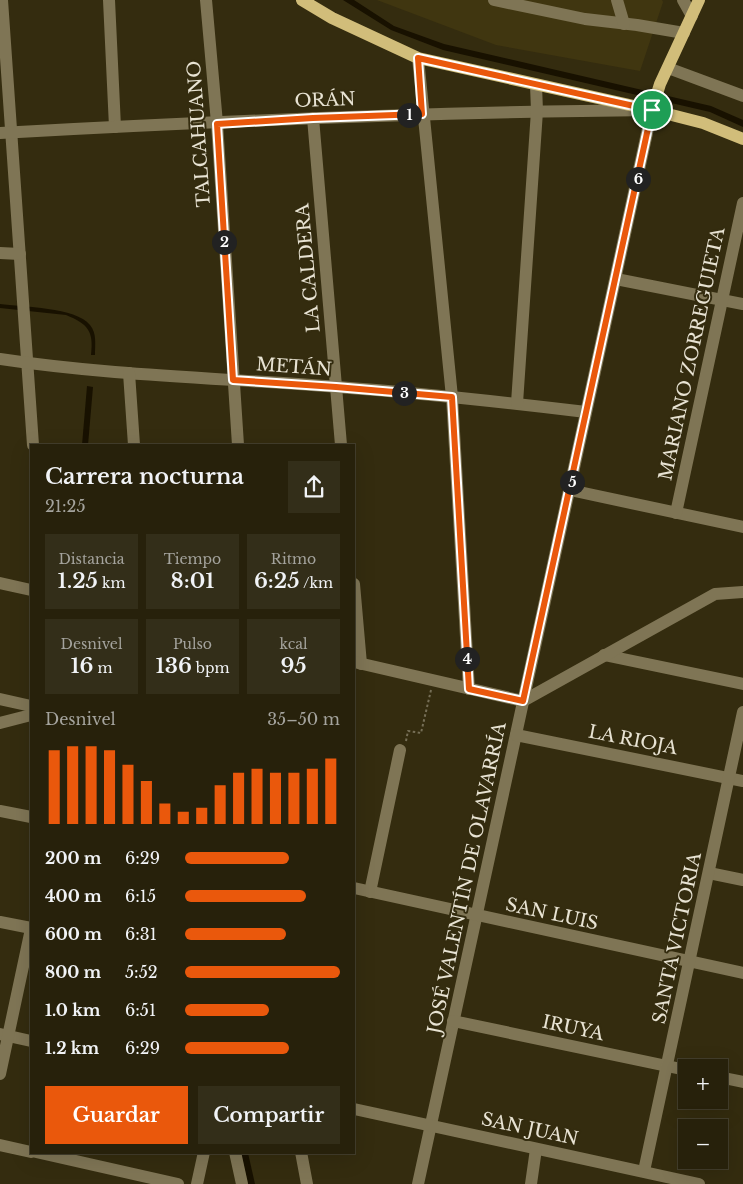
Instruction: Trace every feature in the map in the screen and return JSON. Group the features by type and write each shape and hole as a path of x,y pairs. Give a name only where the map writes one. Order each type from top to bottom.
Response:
{"main road":[{"path":"302,0 332,18 418,58 536,84 653,106 743,139"},
{"name":"JOSÉ VALENTÍN DE OLAVARRÍA","path":"653,106 660,84 699,0"}],"street":[{"path":"2,0 6,132 20,254 33,444"},
{"path":"109,0 115,127"},
{"name":"TALCAHUANO","path":"206,0 217,124 238,444"},
{"path":"494,0 585,19 684,33"},
{"path":"617,0 624,24"},
{"path":"683,0 692,16"},
{"path":"418,58 422,114 452,397 469,689"},
{"path":"668,68 743,96"},
{"path":"518,403 536,111 536,84"},
{"name":"ORÁN","path":"6,132 217,124 313,118 653,106"},
{"name":"JOSÉ VALENTÍN DE OLAVARRÍA","path":"418,1184 653,106"},
{"name":"LA CALDERA","path":"313,118 342,444"},
{"name":"MARIANO ZORREGUIETA","path":"676,513 743,204"},
{"path":"0,253 20,254"},
{"path":"616,278 743,304"},
{"name":"METÁN","path":"0,359 129,373 452,397 586,412"},
{"path":"129,373 134,444"},
{"path":"570,490 743,527"},
{"path":"0,583 30,590"},
{"path":"355,610 357,663 523,701 715,594 742,592"},
{"path":"604,655 743,684"},
{"path":"0,699 30,706"},
{"name":"SANTA VICTORIA","path":"644,1171 743,712"},
{"path":"0,723 30,715"},
{"name":"LA RIOJA","path":"516,735 743,780"},
{"path":"370,892 400,750"},
{"path":"0,811 30,818"},
{"path":"710,872 743,880"},
{"name":"SAN LUIS","path":"355,888 743,973"},
{"path":"0,922 30,929"},
{"path":"0,1074 4,1035 30,933"},
{"name":"IRUYA","path":"453,1021 678,1068"},
{"path":"4,1035 30,1041"},
{"path":"728,1079 743,1082"},
{"name":"SAN JUAN","path":"355,1109 699,1184"},
{"path":"0,1145 30,1152"},
{"path":"531,1184 536,1149"},
{"path":"45,1154 178,1184"},
{"path":"197,1184 204,1154"},
{"path":"235,1154 242,1184"},
{"path":"301,1154 307,1184"}],"path":[{"path":"400,750 401,746 405,747 408,731 421,733 433,680"}],"shaded area":[{"path":"343,0 354,0 394,26 444,44 711,106 743,120 743,127 710,112 443,50 391,30"},
{"path":"377,0 662,0 663,2 640,71 496,45"},
{"path":"0,304 61,311 83,319 94,332 95,355 91,355 92,347 88,329 74,318 66,315 0,308"},
{"path":"87,386 93,387 88,444 82,444"},
{"path":"241,1154 248,1154 255,1184 248,1184"}],"route":[{"path":"418,58 652,110 523,701 469,689 452,397 233,380 217,124 422,114 418,58"}]}
